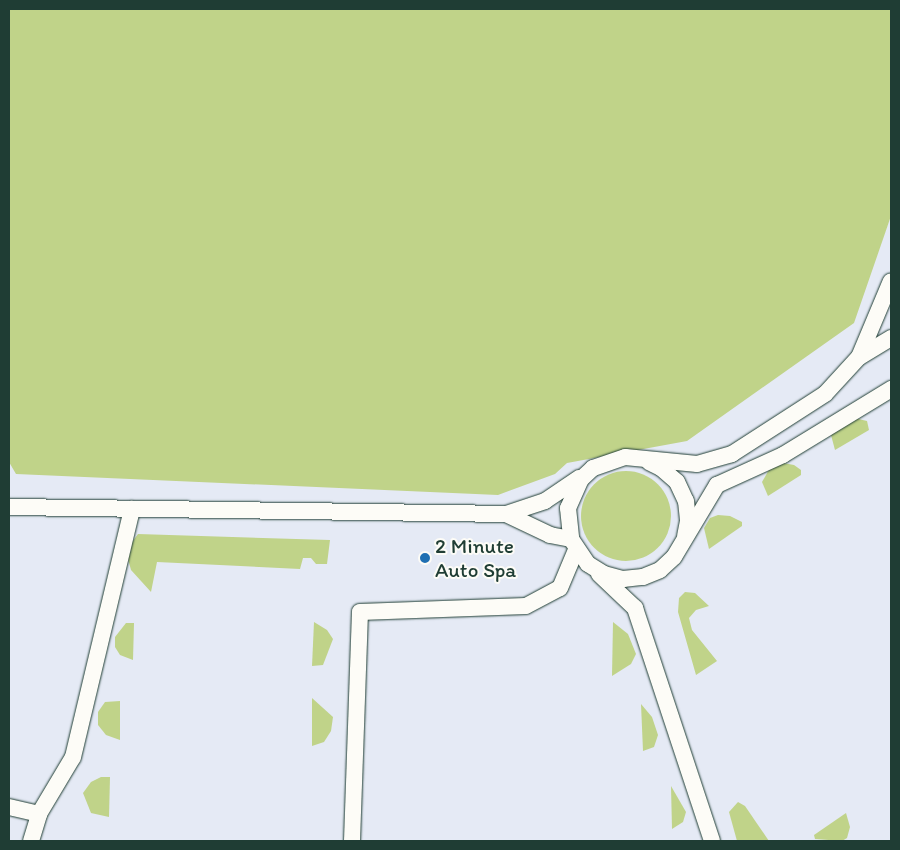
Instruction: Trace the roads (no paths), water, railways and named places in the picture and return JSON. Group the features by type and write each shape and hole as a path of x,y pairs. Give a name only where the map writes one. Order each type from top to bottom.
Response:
{"lane":[{"path":"860,357 891,281"},
{"path":"9,507 506,514 546,501 592,468 617,459 642,459 698,464 732,454 825,394 860,357 891,338"},
{"path":"588,564 604,574 623,579 643,577 660,570 674,557 717,485 783,455 891,389"},
{"path":"642,459 662,468 677,482 686,501 688,522 684,542"},
{"path":"352,841 360,612 526,606 560,588 573,544 568,508 581,479 592,468"},
{"path":"31,841 39,814 73,757 132,509"},
{"path":"506,514 573,544 588,564 635,608 712,841"},
{"path":"9,807 39,814"}],"place":[{"name":"2 Minute Auto Spa","path":"425,558"}]}
